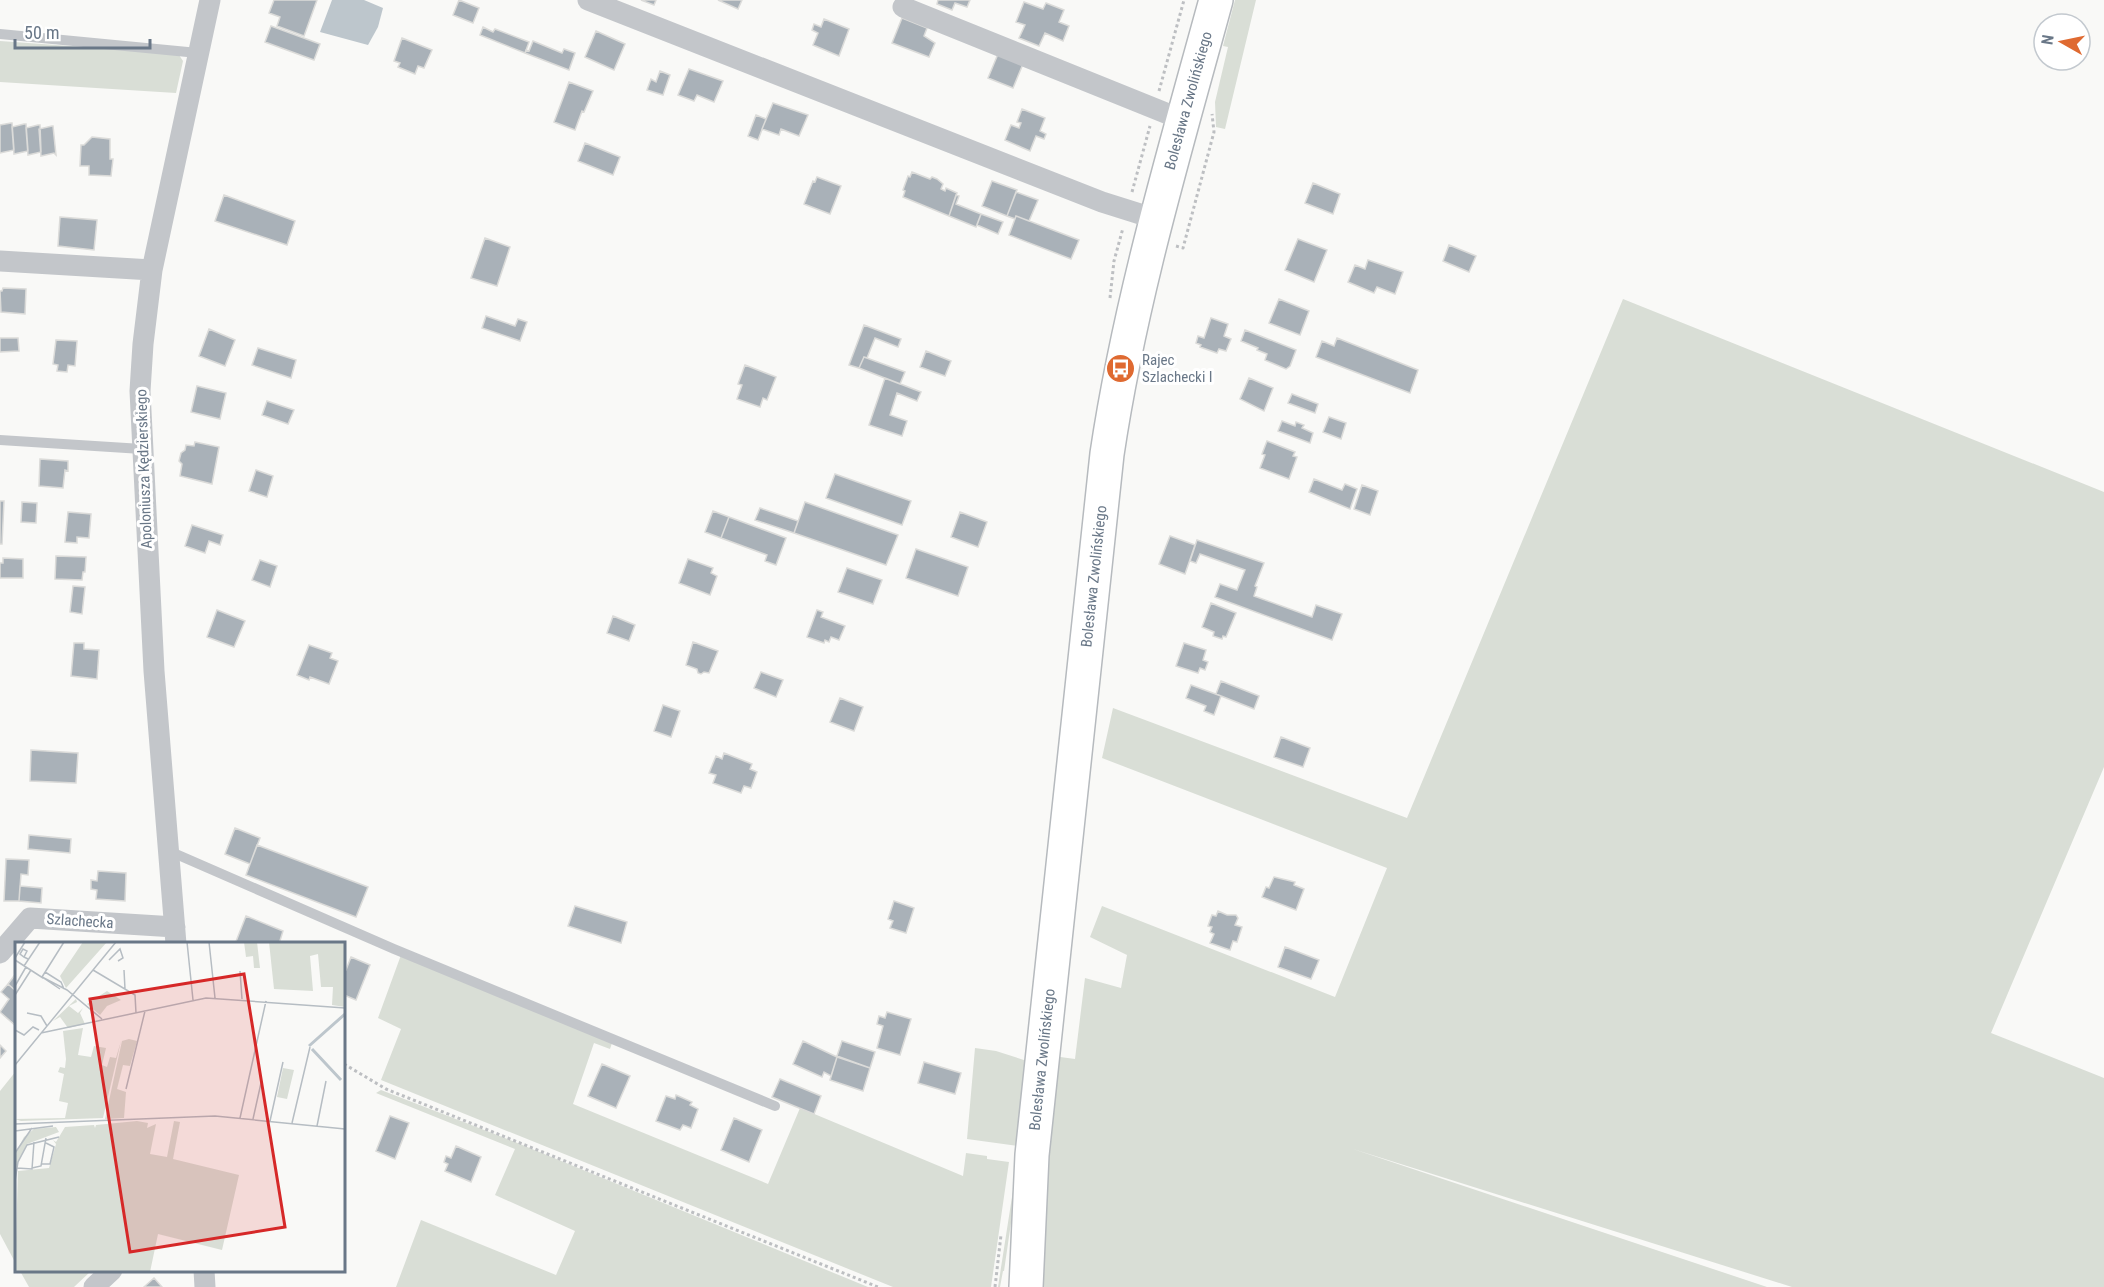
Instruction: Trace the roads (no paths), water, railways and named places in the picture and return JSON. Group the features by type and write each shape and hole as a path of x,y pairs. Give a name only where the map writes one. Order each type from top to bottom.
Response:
{"main road":[{"name":"Bolesława Zwolińskiego","path":"1010,1287 1031,1163 1107,454 1125,350 1156,219 1216,0"},
{"name":"Bolesława Zwolińskiego","path":"1026,1287 1031,1163"}],"street":[{"name":"Apoloniusza Kędzierskiego","path":"176,935 154,671 140,391 152,270 210,0"},
{"path":"588,0 1102,202 1156,219"},
{"path":"903,7 1183,120"},
{"path":"0,261 152,270"},
{"name":"Szlachecka","path":"0,953 30,918 176,935"},
{"path":"94,1287 110,1272"},
{"path":"204,1272 205,1287"}],"lane":[{"path":"0,34 198,53"},
{"path":"0,440 142,448"},
{"path":"169,851 394,949 775,1106"}],"place":[{"name":"Rajec Szlachecki I","path":"1121,369"}]}
